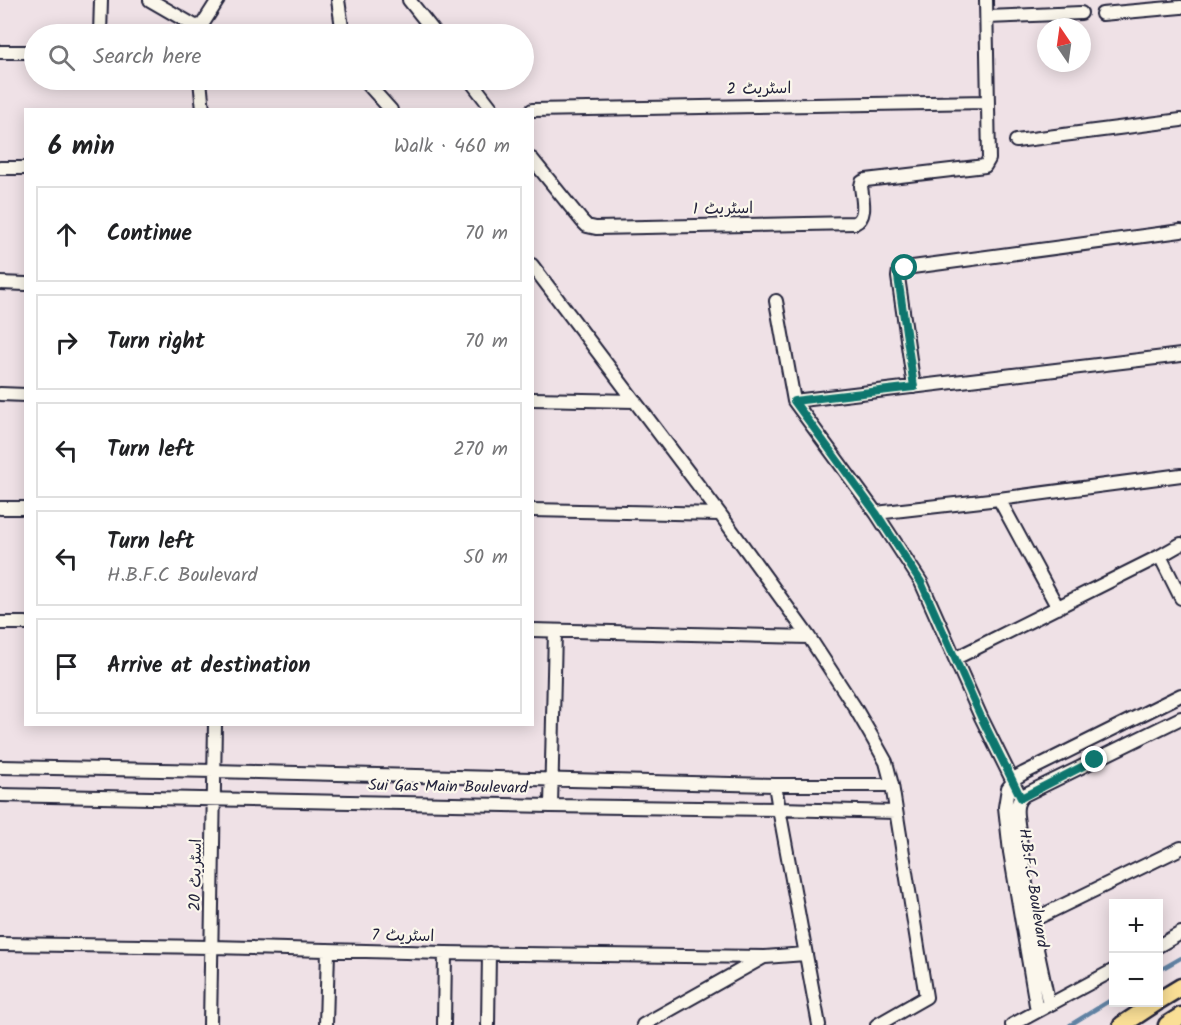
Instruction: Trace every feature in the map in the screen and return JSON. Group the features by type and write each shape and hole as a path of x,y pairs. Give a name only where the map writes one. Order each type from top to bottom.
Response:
{"highway":[{"path":"1163,998 1181,987"},
{"path":"1122,1025 1149,1007"},
{"path":"1167,1025 1181,1016"}],"street":[{"path":"100,24 101,0"},
{"path":"150,0 186,24"},
{"path":"203,24 218,0"},
{"path":"338,0 342,24"},
{"path":"409,0 428,24"},
{"path":"986,0 987,102"},
{"path":"1101,14 1181,7"},
{"path":"987,17 1081,13"},
{"path":"0,52 24,52"},
{"path":"203,90 203,108"},
{"path":"373,90 388,108"},
{"path":"478,90 491,108"},
{"name":"اسٹریٹ 2","path":"534,110 987,102"},
{"name":"اسٹریٹ 1","path":"534,161 582,221 587,226 596,228 855,223 861,220 864,214 861,186 866,180 985,166 988,159 987,102"},
{"path":"1016,141 1181,120"},
{"path":"0,168 24,168"},
{"path":"914,387 898,277 899,270 1181,231"},
{"path":"534,269 720,514 810,637 886,762 892,785 926,997 877,1025"},
{"path":"0,283 24,284"},
{"path":"776,301 794,401 876,513 921,582 1021,798 1181,718"},
{"path":"794,401 1181,355"},
{"path":"0,394 24,395"},
{"path":"534,399 635,401"},
{"path":"876,513 1181,475"},
{"path":"999,499 1058,608"},
{"path":"0,508 24,508"},
{"path":"534,510 720,514"},
{"path":"956,658 1181,544"},
{"path":"1160,556 1181,598"},
{"path":"0,622 24,623"},
{"path":"534,630 810,637"},
{"path":"551,806 555,631"},
{"path":"1012,781 1181,695"},
{"name":"اسٹریٹ 20","path":"210,1025 215,726"},
{"name":"Sui Gas Main Boulevard","path":"0,767 776,785 892,785"},
{"name":"H.B.F.C Boulevard","path":"1012,781 1005,798 1006,825 1037,1011"},
{"path":"776,785 778,809 819,1025"},
{"name":"Sui Gas Main Boulevard","path":"0,795 896,812"},
{"name":"H.B.F.C Boulevard","path":"1021,798 1017,804 1017,816 1031,921 1049,1005"},
{"path":"1031,921 1181,848"},
{"path":"1163,943 1181,933"},
{"name":"اسٹریٹ 7","path":"0,944 765,957 805,954"},
{"path":"326,1025 328,951"},
{"path":"444,1025 445,953"},
{"path":"488,1025 489,953"},
{"path":"643,1025 765,957"},
{"path":"1012,1025 1109,972"}],"waterway":[{"path":"1163,968 1181,958"},
{"path":"1070,1025 1109,1001"}],"route":[{"path":"905,268 899,270 898,277 914,387 794,401 876,513 921,582 981,717 1021,798 1095,760"}]}
